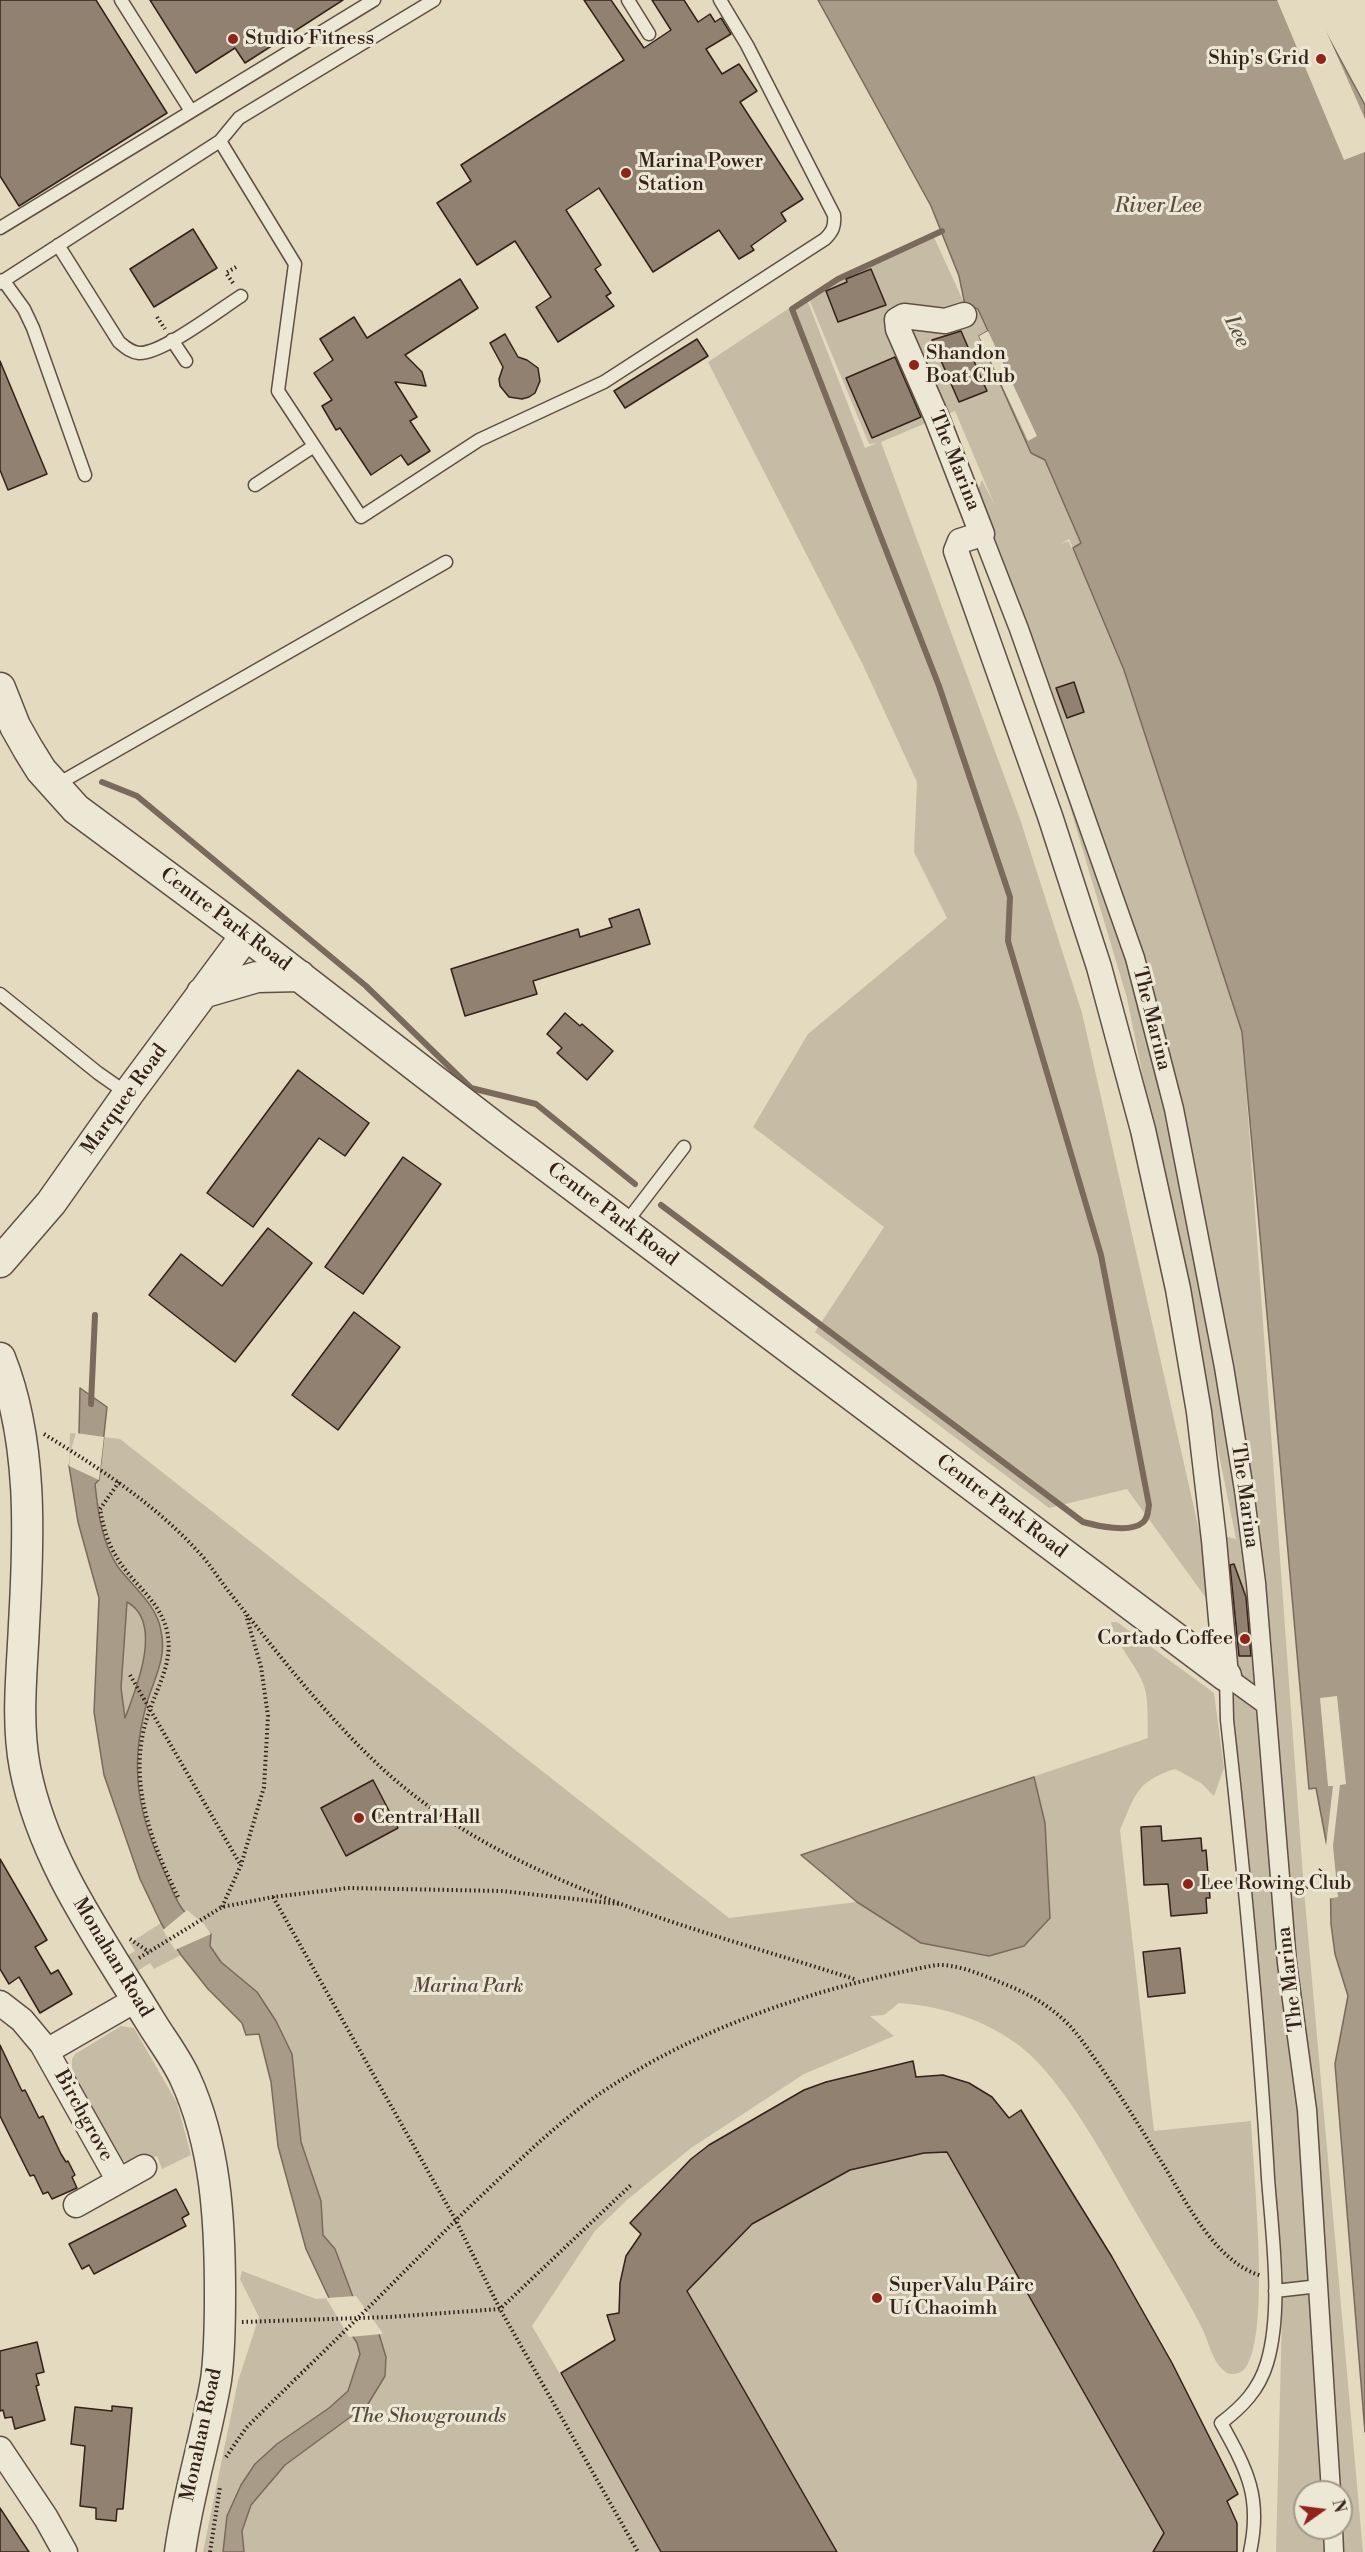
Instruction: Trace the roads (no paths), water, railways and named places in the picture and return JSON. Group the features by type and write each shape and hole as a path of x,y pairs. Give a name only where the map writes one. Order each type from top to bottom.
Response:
{"street":[{"name":"The Marina","path":"964,315 945,321 904,316 897,320 898,328 938,418 1020,629 1135,958 1174,1109 1224,1367 1256,1583 1287,1963 1307,2110 1329,2480"},
{"name":"The Marina","path":"982,534 960,541 956,551 1034,771 1099,967 1141,1120 1178,1289 1199,1412 1226,1676"},
{"name":"Centre Park Road","path":"0,688 15,726 28,749 76,809 1266,1705"},
{"name":"Marquee Road","path":"0,1262 51,1203 128,1094 246,935"},
{"path":"202,993 257,977 300,976"},
{"name":"Monahan Road","path":"0,1358 11,1392 24,1470 27,1531 21,1714 26,1769 42,1829 56,1860 185,2078 207,2143 217,2207 220,2323 215,2387 190,2493 180,2552"},
{"name":"Birchgrove","path":"47,2051 137,1999"},
{"name":"Birchgrove","path":"0,2003 22,2020 47,2051 119,2181"},
{"name":"Birchgrove","path":"76,2205 144,2168"},
{"path":"0,2449 46,2518 65,2552"}],"lane":[{"path":"121,0 191,111"},
{"path":"2,223 374,0"},
{"path":"85,475 33,328 24,309 2,282 220,141 239,118 434,0"},
{"path":"628,0 649,34"},
{"path":"220,141 295,264 278,391 361,517 479,440 604,382 825,239 832,232 835,225 834,215 747,45 720,0"},
{"path":"58,245 119,342 128,350 138,353 150,351 172,340 241,296"},
{"path":"172,340 186,361"},
{"path":"255,485 314,446"},
{"path":"56,785 446,562"},
{"path":"0,994 98,1073 128,1094"},
{"path":"625,1224 684,1147"},
{"path":"1226,1676 1227,1720 1266,2135 1275,2291 1271,2344 1263,2376 1251,2397 1221,2423 1243,2463 1251,2485 1254,2515 1250,2552"},
{"path":"1275,2291 1319,2286"}],"water":[{"name":"River Lee","path":"818,0 1304,0 1318,18 1365,105 1365,2432 1335,2064 1348,1996 1335,1954 1331,1924 1330,1862 1316,1788 1309,1789 1242,1032 1124,670 1073,548 1081,543 1045,460 1031,453 979,336 988,331 978,309 965,305 959,276 931,206"},
{"path":"80,1388 107,1407 99,1480 95,1484 104,1538 118,1567 155,1613 163,1642 160,1663 144,1714 138,1755 139,1793 148,1830 174,1895 183,1910 211,1934 210,1946 221,1962 257,1992 276,2021 292,2054 301,2142 321,2201 323,2235 335,2249 353,2297 379,2334 386,2357 385,2376 368,2404 285,2465 251,2505 242,2531 244,2552 223,2552 227,2516 241,2485 255,2464 277,2444 329,2408 348,2391 360,2354 357,2343 329,2298 306,2249 278,2146 271,2082 259,2034 246,2035 242,2023 208,1989 181,1955 161,1923 140,1879 104,1775 94,1712 99,1598 78,1522 69,1466 79,1434","holes":["127,1602 138,1612 144,1624 146,1640 144,1657 125,1718 121,1688"]},
{"path":"1034,1777 1045,1823 1050,1918 1024,1946 989,1956 921,1943 857,1902 801,1855"}],"waterway":[{"path":"661,1205 1083,1522 1105,1527 1130,1528 1137,1526 1145,1519 1149,1505 1101,1255 1008,941 1010,897 939,686 792,309 838,279 942,231"},
{"path":"102,782 137,796 366,986 471,1088 536,1104 635,1184"},
{"path":"91,1404 95,1315"}],"place":[{"name":"Studio Fitness","path":"233,39"},
{"name":"Ship's Grid","path":"1321,59"},
{"name":"Marina Power Station","path":"626,173"},
{"name":"Shandon Boat Club","path":"914,365"},
{"name":"Cortado Coffee","path":"1245,1639"},
{"name":"Central Hall","path":"359,1818"},
{"name":"Lee Rowing Club","path":"1188,1884"},
{"name":"SuperValu Páirc Uí Chaoimh","path":"877,2298"}],"water label":[{"name":"Lee","path":"1236,332"}],"park label":[{"name":"Marina Park","path":"468,1987"},
{"name":"The Showgrounds","path":"428,2417"}]}
